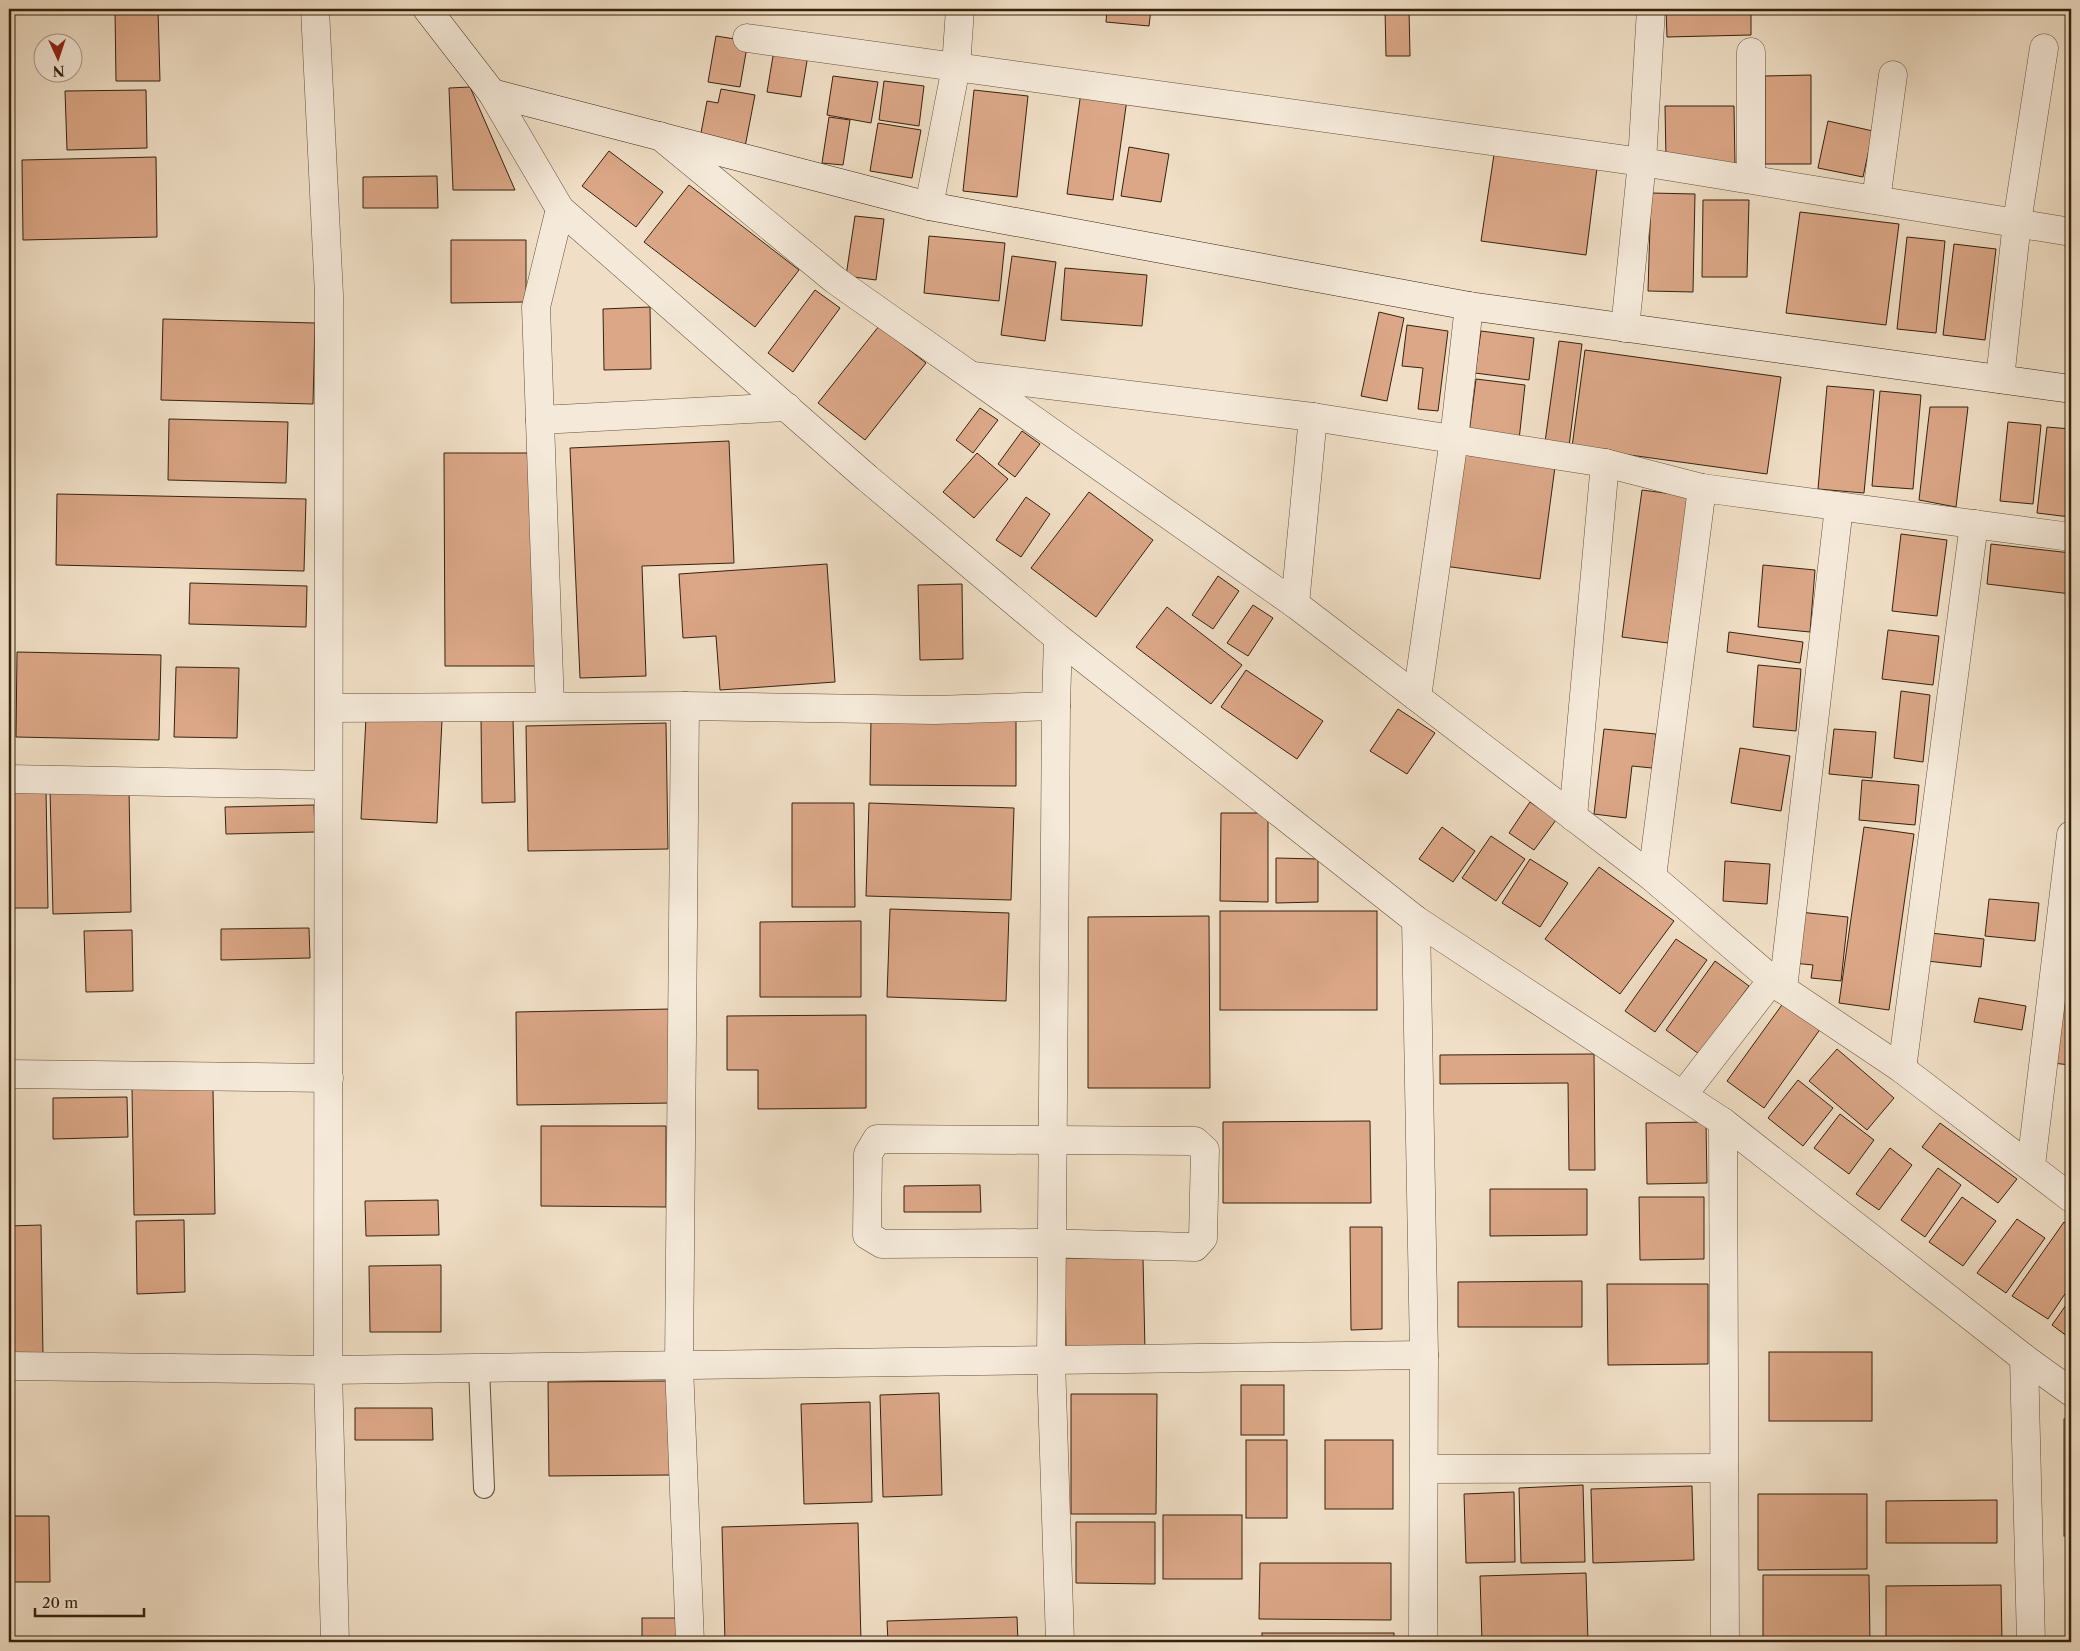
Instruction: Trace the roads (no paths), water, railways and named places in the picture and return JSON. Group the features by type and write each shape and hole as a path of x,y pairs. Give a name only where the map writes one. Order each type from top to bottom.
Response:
{"street":[{"path":"315,9 329,295 328,1370 335,1642"},
{"path":"427,9 492,94 560,209 867,478 1058,638 1416,920 1723,1122 2024,1358 2071,1392"},
{"path":"929,206 956,67 960,9"},
{"path":"1625,328 1642,162 1651,9"},
{"path":"747,38 1642,162 2071,232"},
{"path":"2000,379 2017,222 2044,48"},
{"path":"1751,52 1751,180"},
{"path":"1876,200 1893,75"},
{"path":"492,94 929,206 1469,306 2071,388"},
{"path":"660,136 835,280 1295,604 1652,877 1778,984 1902,1069 2031,1165 2071,1198"},
{"path":"550,706 536,307 560,209"},
{"path":"1417,697 1454,439 1469,306"},
{"path":"970,375 1312,417 1606,463 1702,488 2071,537"},
{"path":"540,420 787,407"},
{"path":"1295,604 1312,417"},
{"path":"1574,817 1606,463"},
{"path":"1652,877 1702,488"},
{"path":"1683,1095 1778,984 1839,507"},
{"path":"1902,1069 1974,524"},
{"path":"1058,638 1050,1360 1060,1642"},
{"path":"330,708 685,706 935,710 1056,706"},
{"path":"685,706 679,1365 690,1642"},
{"path":"9,779 328,785"},
{"path":"2031,1165 2071,835"},
{"path":"1416,920 1424,1355 1423,1642"},
{"path":"9,1074 329,1078"},
{"path":"1723,1122 1725,1642"},
{"path":"877,1139 1195,1141 1204,1150 1203,1238 1194,1247 1051,1243 882,1244 867,1235 868,1154 877,1139"},
{"path":"9,1366 328,1370 1424,1355"},
{"path":"2024,1358 2031,1642"},
{"path":"1424,1469 1724,1468"}],"lane":[{"path":"479,1368 484,1488"}]}
